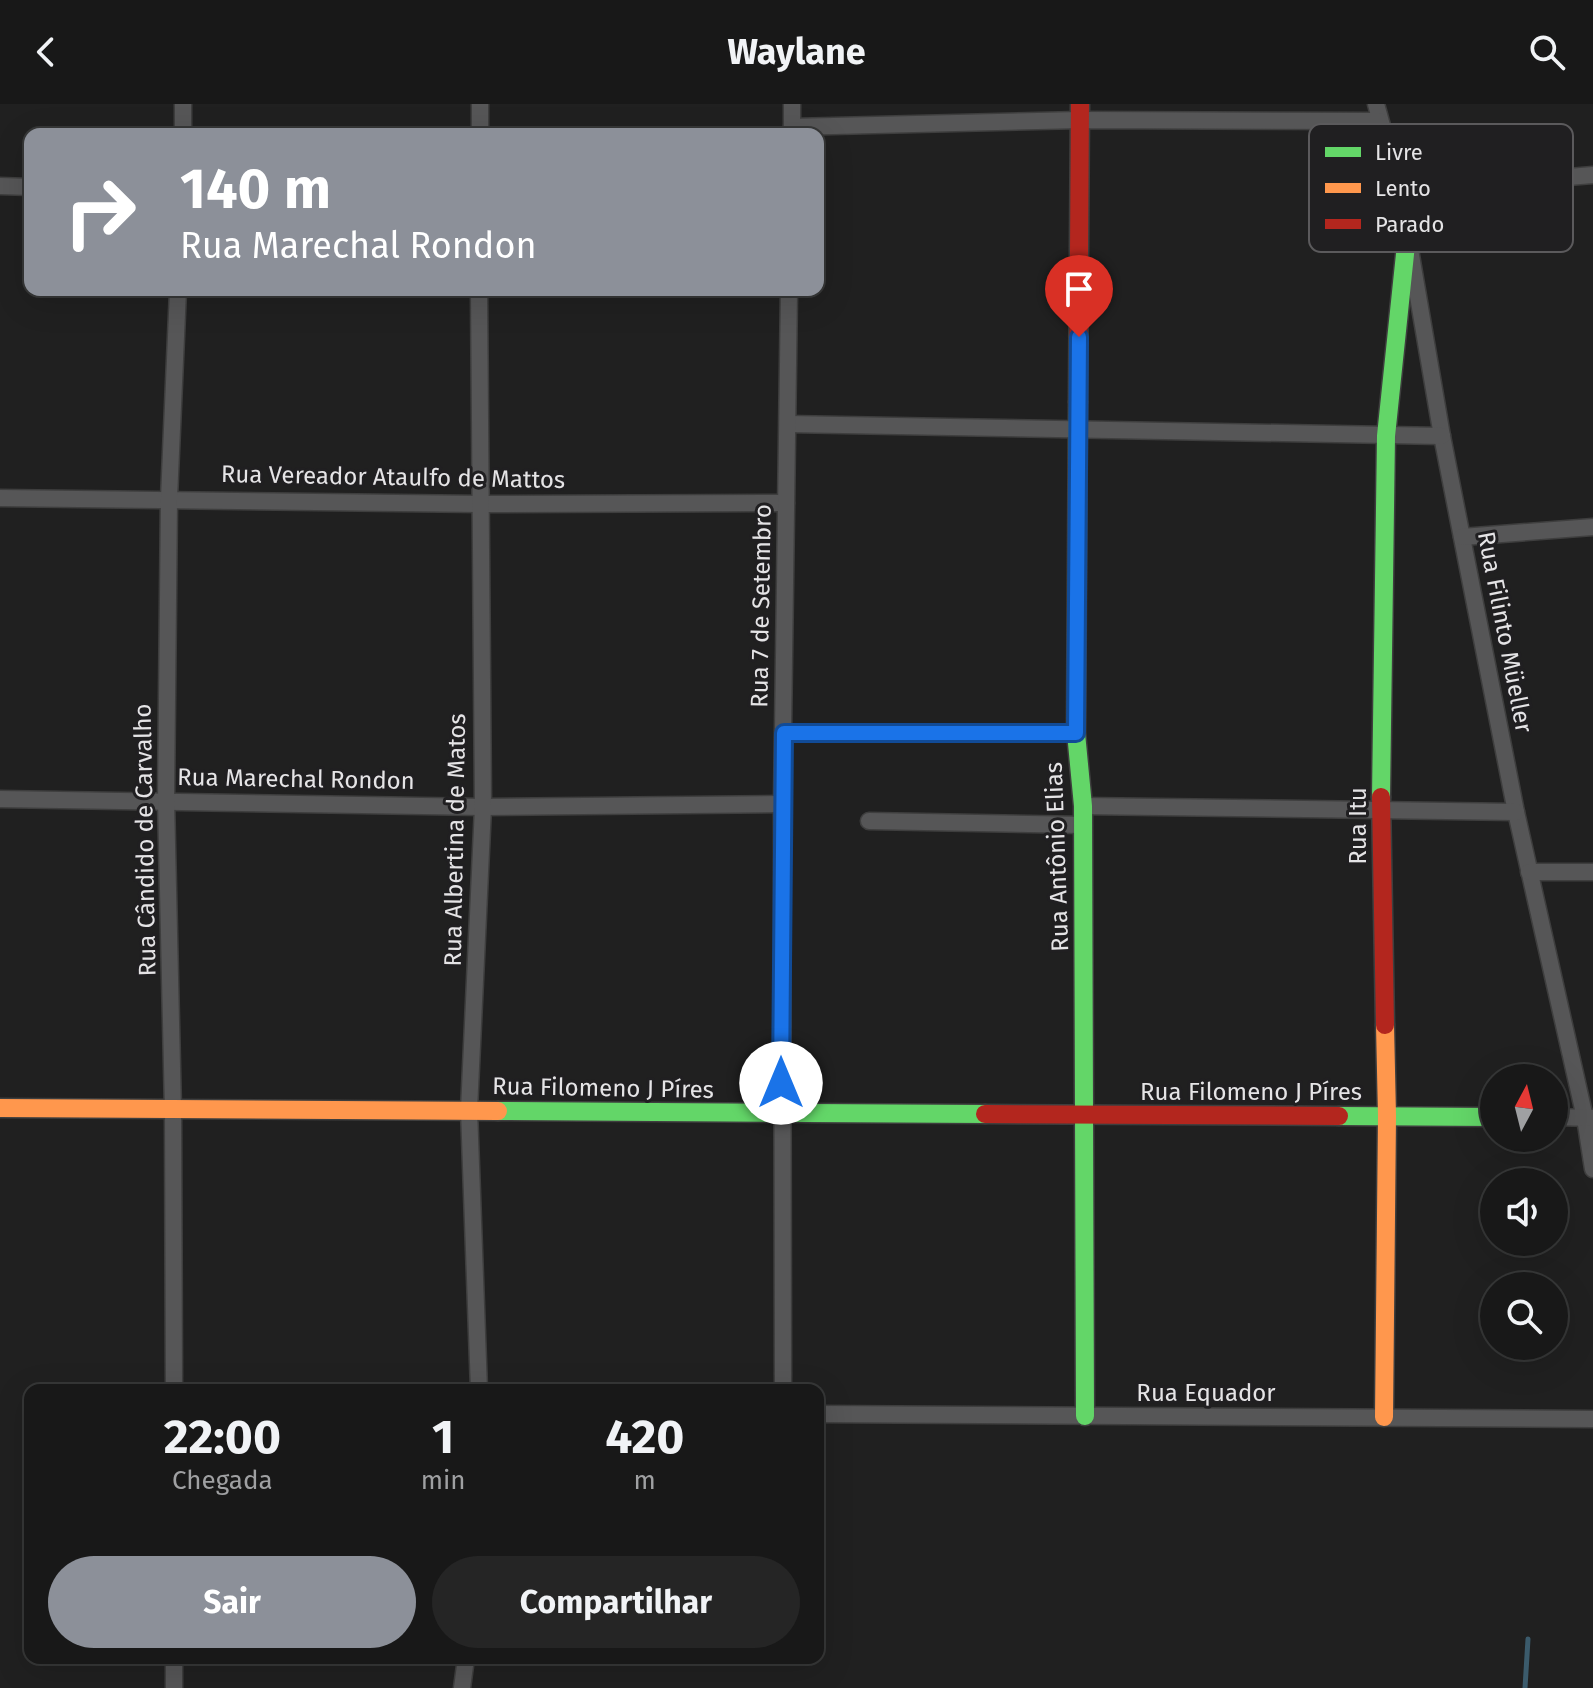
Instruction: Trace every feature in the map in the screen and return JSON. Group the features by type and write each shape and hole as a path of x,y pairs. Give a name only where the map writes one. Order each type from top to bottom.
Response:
{"street":[{"path":"183,104 183,128"},
{"path":"480,104 480,128"},
{"path":"792,104 792,128"},
{"path":"824,128 1080,112 1377,112"},
{"name":"Rua Antônio Elias","path":"1080,112 1076,733 1083,816 1085,1416"},
{"path":"1573,177 1593,175"},
{"path":"0,186 24,187"},
{"name":"Rua Itu","path":"1384,1417 1387,1116 1381,811 1386,436 1405,252"},
{"name":"Rua Filinto Müeller","path":"1410,252 1442,436 1516,812 1589,1118 1593,1169"},
{"name":"Rua Cândido de Carvalho","path":"174,1384 173,1111 166,800 169,498 178,296"},
{"name":"Rua Albertina de Matos","path":"479,296 483,807 469,1110 479,1384"},
{"name":"Rua 7 de Setembro","path":"783,1384 782,804 789,296"},
{"path":"788,424 1442,436"},
{"name":"Rua Vereador Ataulfo de Mattos","path":"0,498 481,504 786,503"},
{"path":"1462,537 1593,527"},
{"path":"784,733 1076,733"},
{"name":"Rua Marechal Rondon","path":"0,799 483,807 782,804"},
{"path":"869,821 1381,811 1516,812"},
{"path":"1529,872 1593,872"},
{"name":"Rua Filomeno J Píres","path":"0,1108 1480,1117"},
{"path":"1568,1117 1589,1118"},
{"name":"Rua Equador","path":"824,1414 1593,1419"},
{"path":"174,1664 174,1688"},
{"path":"463,1684 465,1664"}],"waterway":[{"path":"1525,1688 1528,1639"}],"traffic: fast":[{"path":"1381,797 1386,436 1405,252"},
{"path":"1078,402 1076,733 1083,806 1085,1416"},
{"path":"498,1111 985,1114"},
{"path":"1339,1116 1480,1117"}],"traffic: slow":[{"path":"1384,1417 1385,1025"},
{"path":"0,1108 498,1111"}],"traffic: jam":[{"path":"1078,402 1080,104"},
{"path":"1381,797 1385,1025"},
{"path":"985,1114 1339,1116"}],"route":[{"path":"781,1083 784,733 1076,733 1079,337"}]}
